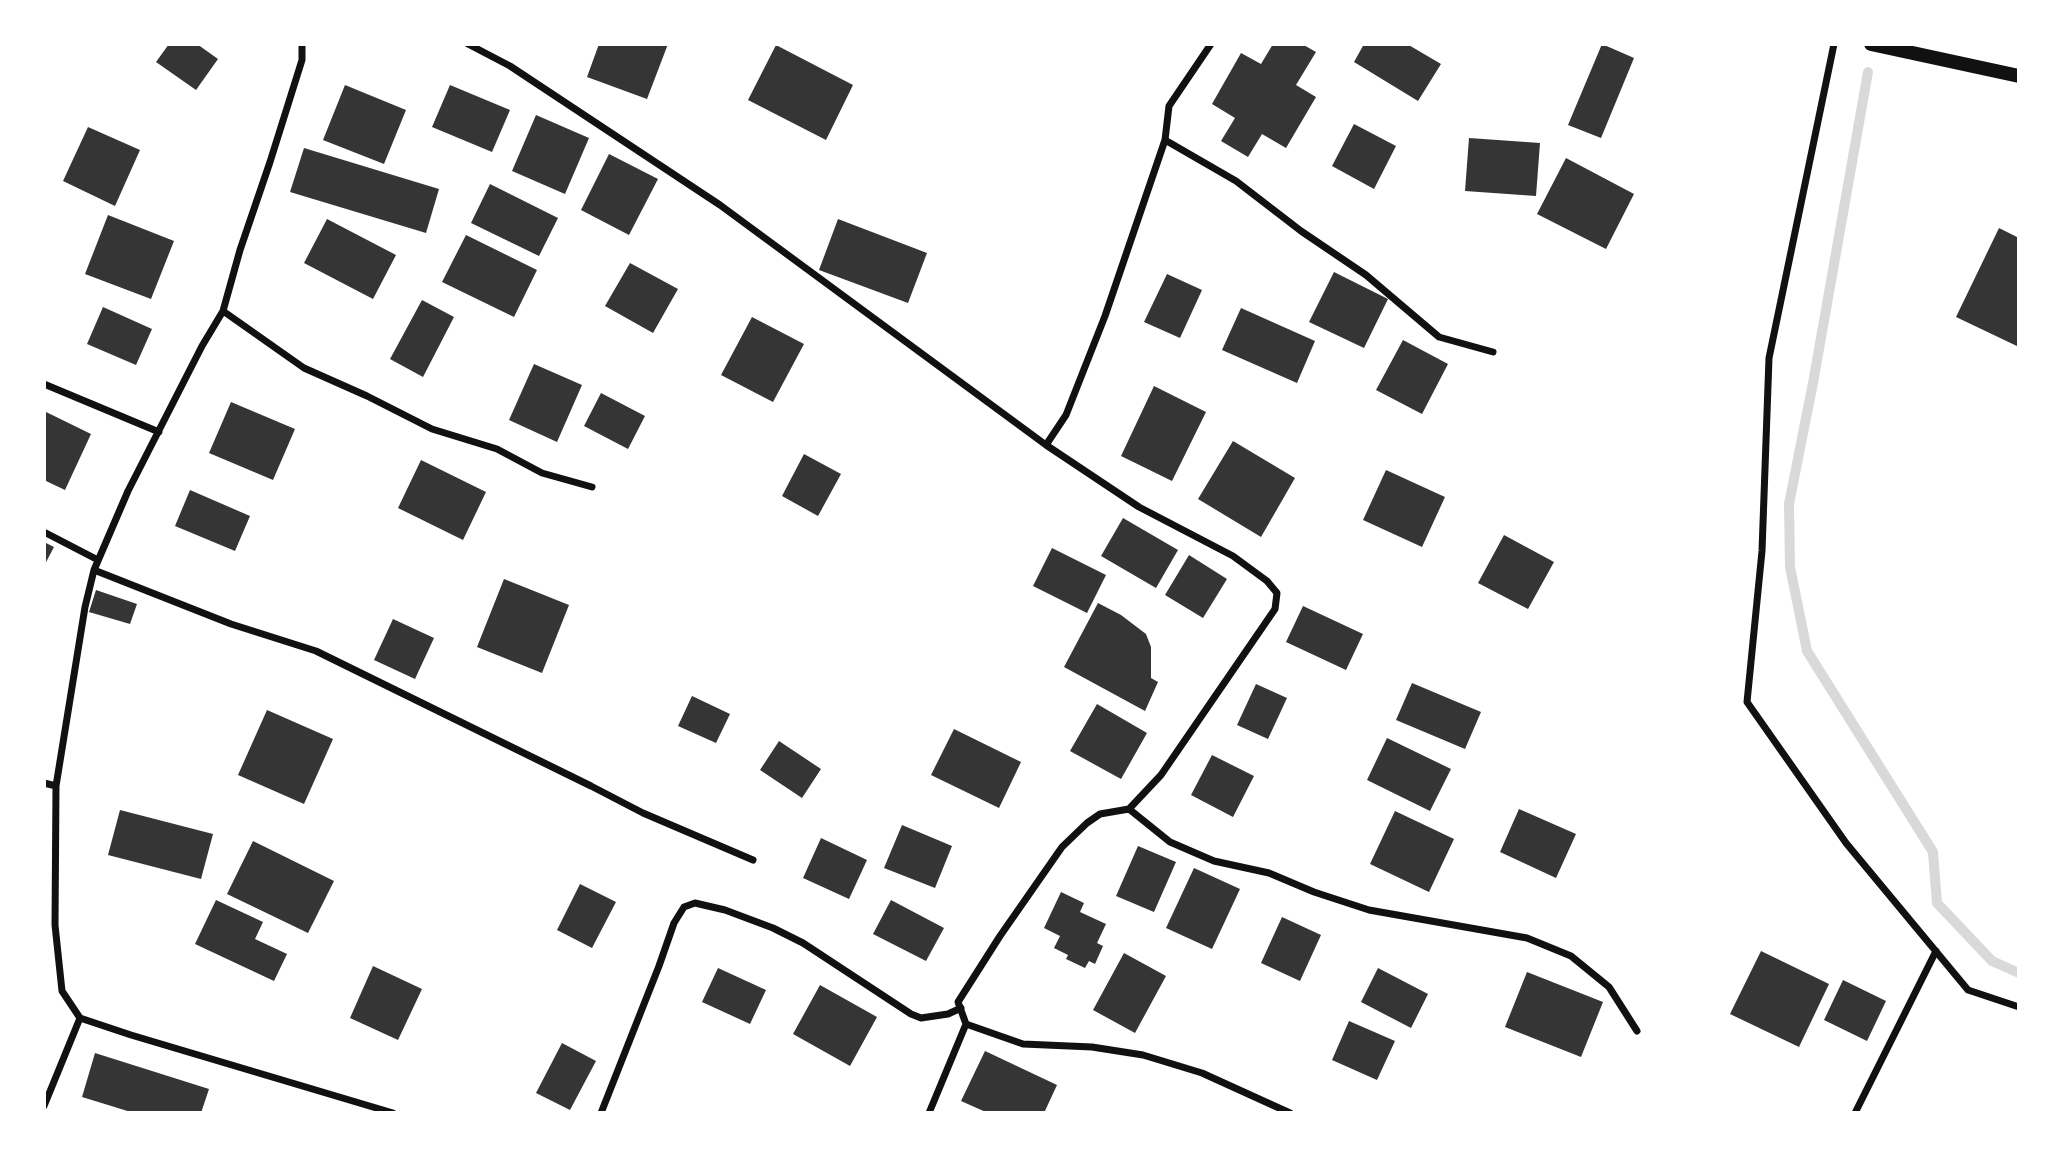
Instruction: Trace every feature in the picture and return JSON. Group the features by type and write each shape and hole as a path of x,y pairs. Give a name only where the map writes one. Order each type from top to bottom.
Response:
{"main road":[{"path":"1871,44 2019,76"}],"street":[{"path":"302,44 302,60 240,250 223,312 202,346 128,491 94,570 85,607 56,786 55,925 62,991 80,1018 393,1113"},
{"path":"468,44 510,66 720,205 1046,445 1139,507 1233,556 1266,581 1277,593 1275,609 1161,775 1129,809 1100,814 1062,847 1000,936 958,1002 965,1024 929,1113"},
{"path":"1046,445 1066,415 1080,383 1165,139 1169,106 1211,44"},
{"path":"1834,44 1769,358 1762,551 1746,702 1846,843 1968,990 2019,1007"},
{"path":"1165,139 1236,181 1301,231 1366,275 1439,337 1493,352"},
{"path":"223,312 304,368 432,429 497,449 542,472 592,487"},
{"path":"44,384 159,432"},
{"path":"44,533 98,560"},
{"path":"94,570 231,624 316,652 680,831 753,859"},
{"path":"44,783 56,786"},
{"path":"1129,809 1170,842 1214,861 1269,873 1369,911 1527,939 1571,956 1609,988 1637,1031"},
{"path":"601,1113 674,923 684,907 695,903 773,928 803,943 921,1018 948,1014 961,1008"},
{"path":"1855,1113 1936,951"},
{"path":"44,1106 80,1018"},
{"path":"965,1024 1023,1045 1092,1047 1143,1055 1202,1073 1290,1113"}],"building":[{"path":"169,44 197,44 218,59 196,90 156,62"},
{"path":"599,44 668,44 647,99 587,77"},
{"path":"1273,44 1302,44 1316,52 1296,85 1316,97 1286,148 1262,134 1248,157 1221,141 1235,118 1212,104 1241,53 1261,64"},
{"path":"1364,44 1407,44 1441,64 1418,101 1354,62"},
{"path":"1602,44 1634,58 1601,138 1568,125"},
{"path":"776,45 853,85 826,140 748,100"},
{"path":"345,85 406,110 384,164 323,140"},
{"path":"450,85 510,110 492,152 432,127"},
{"path":"536,115 589,138 565,194 512,171"},
{"path":"1354,124 1396,146 1374,189 1332,166"},
{"path":"88,127 140,150 115,206 63,181"},
{"path":"1469,138 1540,143 1536,196 1465,191"},
{"path":"304,148 439,189 426,233 290,192"},
{"path":"609,154 658,179 629,235 581,210"},
{"path":"1566,158 1634,194 1606,249 1537,214"},
{"path":"490,184 558,218 539,256 471,223"},
{"path":"108,215 174,241 151,299 85,274"},
{"path":"327,219 396,255 373,299 304,263"},
{"path":"838,219 927,253 908,303 819,270"},
{"path":"1999,228 2019,238 2019,347 1956,317"},
{"path":"466,235 537,270 514,317 442,282"},
{"path":"630,263 678,289 653,333 605,306"},
{"path":"1334,272 1388,299 1364,348 1309,322"},
{"path":"1167,274 1202,290 1180,338 1144,322"},
{"path":"422,300 454,317 423,377 390,359"},
{"path":"103,307 152,329 136,365 87,344"},
{"path":"1241,308 1315,341 1297,383 1222,350"},
{"path":"752,317 804,344 773,402 721,375"},
{"path":"1403,340 1448,364 1422,414 1376,390"},
{"path":"534,364 582,385 557,442 509,420"},
{"path":"1154,386 1206,412 1172,481 1121,456"},
{"path":"601,393 645,416 628,449 584,426"},
{"path":"231,402 295,429 273,480 209,453"},
{"path":"44,411 91,434 65,490 44,480"},
{"path":"1233,441 1295,478 1261,537 1198,499"},
{"path":"804,454 841,474 818,516 782,496"},
{"path":"421,460 486,492 463,540 398,508"},
{"path":"1386,470 1445,497 1422,547 1363,520"},
{"path":"190,490 250,516 235,551 175,526"},
{"path":"1123,518 1178,550 1156,588 1101,556"},
{"path":"1504,535 1554,562 1528,609 1478,583"},
{"path":"44,542 54,547 44,566"},
{"path":"1052,548 1106,575 1087,613 1033,586"},
{"path":"1189,555 1227,579 1203,618 1165,595"},
{"path":"504,579 569,605 542,673 477,647"},
{"path":"96,590 137,604 130,624 89,612"},
{"path":"1098,603 1121,615 1146,634 1151,647 1151,678 1158,682 1145,711 1064,667"},
{"path":"1303,606 1363,634 1346,670 1286,642"},
{"path":"393,619 434,638 415,679 374,660"},
{"path":"1412,683 1481,712 1465,749 1396,720"},
{"path":"1256,684 1287,698 1268,739 1237,725"},
{"path":"692,696 730,714 716,743 678,726"},
{"path":"1097,704 1147,733 1121,779 1070,751"},
{"path":"267,710 333,739 304,804 238,775"},
{"path":"954,729 1021,762 999,808 931,775"},
{"path":"1387,738 1451,769 1430,811 1367,780"},
{"path":"779,741 821,769 802,798 760,770"},
{"path":"1212,755 1254,776 1233,817 1191,795"},
{"path":"1519,809 1576,834 1556,878 1500,852"},
{"path":"120,810 213,834 201,879 108,855"},
{"path":"1395,811 1454,839 1429,892 1370,864"},
{"path":"902,825 952,846 935,888 884,868"},
{"path":"821,838 867,860 849,899 803,878"},
{"path":"253,841 334,881 308,933 227,894"},
{"path":"1138,846 1176,862 1154,912 1116,896"},
{"path":"1194,868 1240,889 1212,949 1166,928"},
{"path":"580,884 616,902 592,948 557,930"},
{"path":"1061,892 1084,903 1080,912 1106,924 1097,943 1103,946 1095,964 1089,961 1085,968 1066,959 1068,955 1054,948 1060,936 1044,928"},
{"path":"216,900 263,922 255,939 287,954 274,981 195,944"},
{"path":"891,900 944,928 926,961 873,934"},
{"path":"1282,917 1321,935 1300,981 1261,963"},
{"path":"1761,951 1829,984 1799,1047 1730,1014"},
{"path":"1124,953 1166,976 1135,1033 1093,1010"},
{"path":"373,966 422,989 398,1040 350,1018"},
{"path":"718,968 766,990 750,1024 702,1002"},
{"path":"1378,968 1428,994 1411,1028 1361,1002"},
{"path":"1527,972 1603,1002 1581,1057 1505,1027"},
{"path":"1843,980 1886,1001 1867,1041 1824,1020"},
{"path":"820,985 877,1017 850,1066 793,1034"},
{"path":"1349,1021 1395,1041 1377,1080 1332,1060"},
{"path":"562,1043 596,1061 570,1110 536,1093"},
{"path":"985,1051 1057,1085 1044,1113 988,1113 961,1101"},
{"path":"95,1053 209,1089 201,1113 134,1113 82,1097"}],"waterway":[{"path":"1868,72 1789,504 1790,567 1807,651 1933,852 1937,903 1992,961 2019,973"}]}
